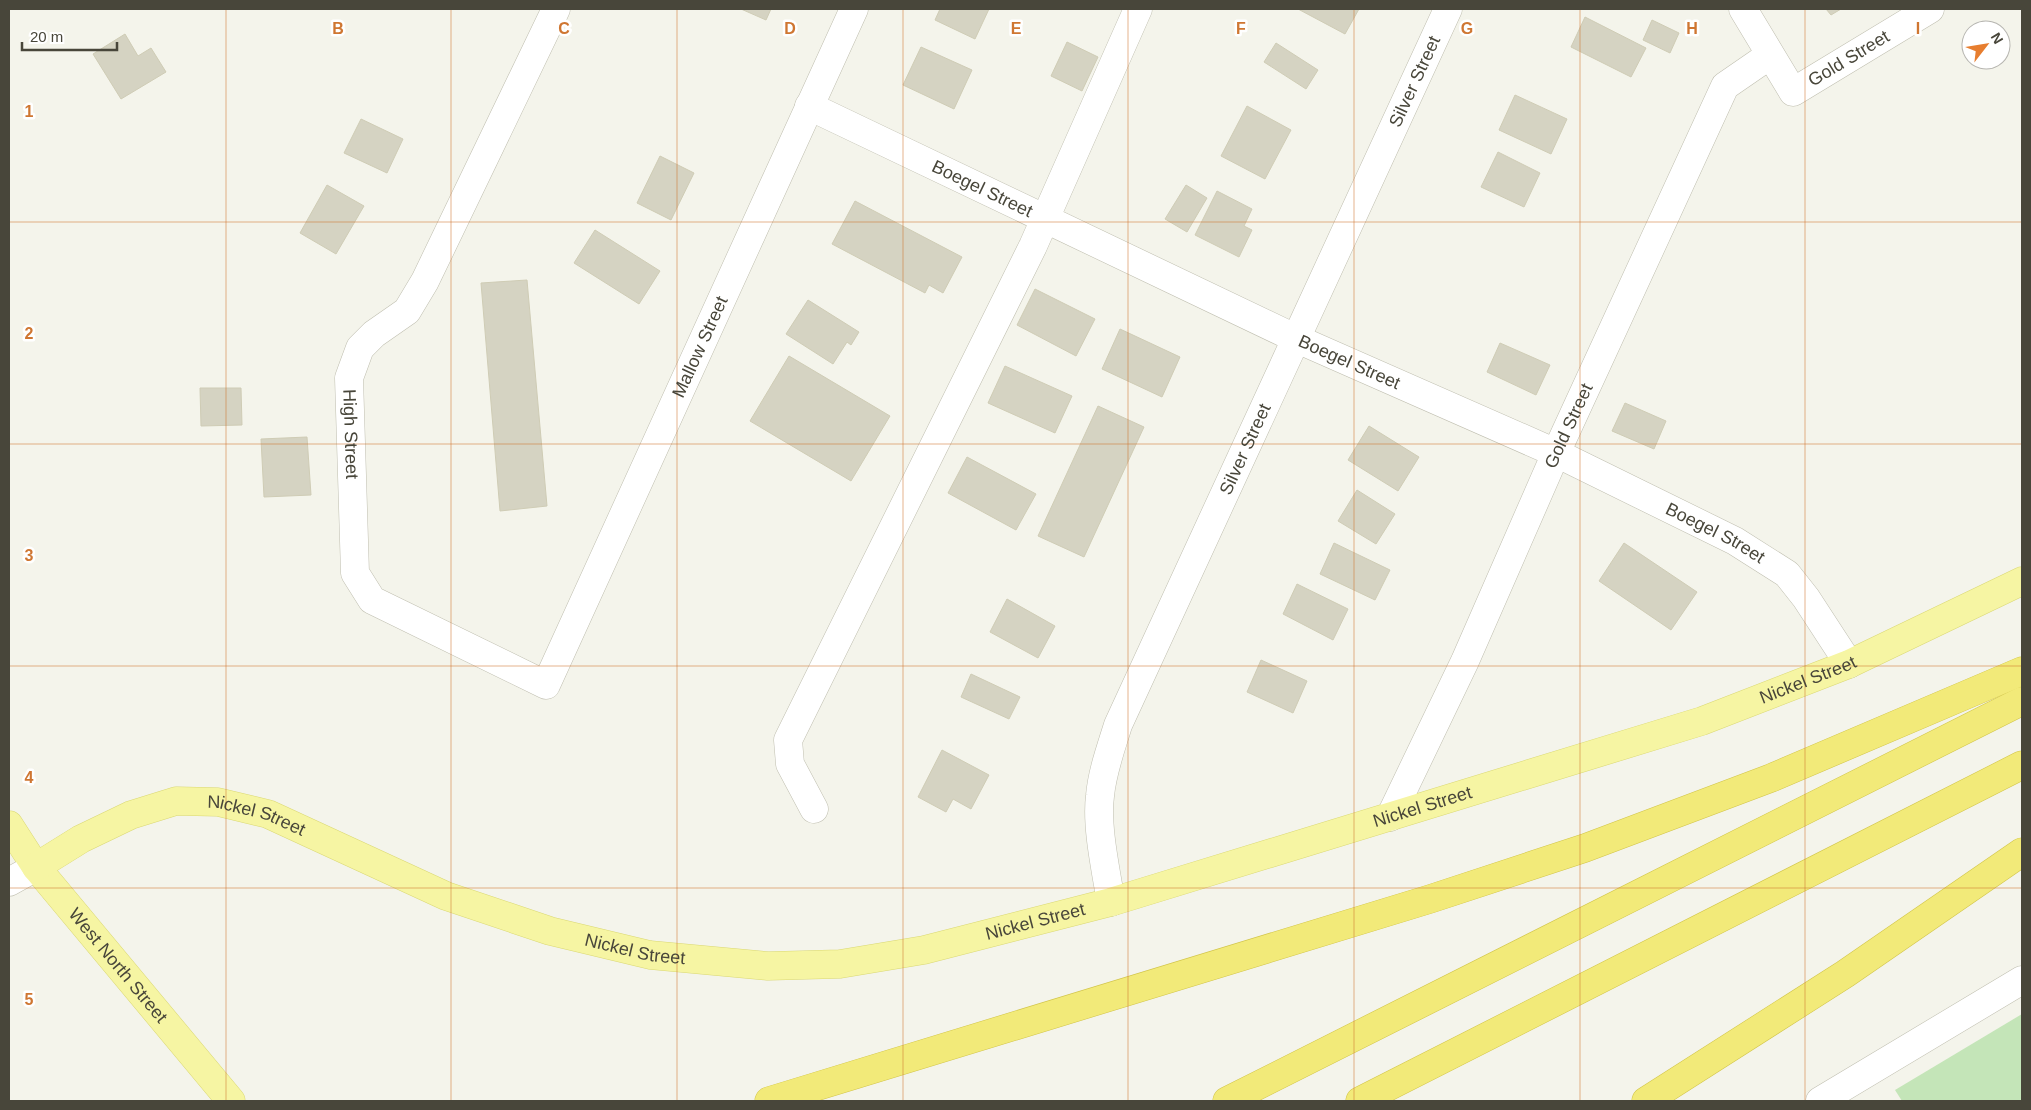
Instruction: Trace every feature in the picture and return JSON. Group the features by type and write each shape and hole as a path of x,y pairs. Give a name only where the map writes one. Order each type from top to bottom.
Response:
{"highway":[{"path":"769,1101 837,1082 1421,902 1585,848 1770,778 2022,671"},
{"path":"1227,1101 2022,701"},
{"path":"1360,1101 2022,765"},
{"path":"1646,1101 1845,974 2022,852"},
{"path":"802,1101 837,1082"}],"main road":[{"name":"Nickel Street","path":"36,866 81,839 131,815 176,801 218,802 268,814 446,896 550,931 650,954 768,966 840,964 924,950 1111,902 1702,721 1849,664 2022,581"},
{"name":"West North Street","path":"9,825 36,866 231,1101"}],"street":[{"name":"High Street","path":"546,685 372,600 355,573 349,378 360,348 374,334 406,311 425,281 556,9"},
{"name":"Mallow Street","path":"546,685 854,9"},
{"path":"814,809 790,764 788,740 1046,219 1138,9"},
{"name":"Silver Street","path":"1111,902 1102,840 1100,797 1106,761 1118,726 1448,9"},
{"path":"1743,9 1770,55"},
{"name":"Gold Street","path":"1390,816 1465,662 1556,453 1725,86 1770,55 1793,92 1930,9"},
{"name":"Boegel Street","path":"809,106 1297,338 1556,453 1735,541 1787,574 1806,598 1849,664"},
{"path":"9,882 36,866"},
{"path":"1820,1101 2022,980"}],"green space":[{"path":"2022,1014 2022,1101 1902,1101 1895,1090"}],"building":[{"path":"741,9 771,9 766,20"},
{"path":"940,9 989,9 975,39 935,20"},
{"path":"1298,9 1359,9 1345,34"},
{"path":"1826,9 1841,9 1831,15"},
{"path":"1585,17 1646,48 1631,77 1571,47"},
{"path":"1652,20 1679,33 1670,53 1643,40"},
{"path":"125,34 138,56 151,48 166,72 121,99 93,54"},
{"path":"1067,42 1098,57 1082,91 1051,76"},
{"path":"1276,43 1318,70 1306,89 1264,62"},
{"path":"921,47 972,70 954,109 903,85"},
{"path":"1515,95 1567,119 1551,154 1499,130"},
{"path":"1247,106 1291,130 1265,179 1221,156"},
{"path":"361,119 403,139 387,173 344,153"},
{"path":"1498,152 1540,173 1524,207 1481,187"},
{"path":"660,156 694,173 671,220 637,203"},
{"path":"327,185 364,206 336,254 300,233"},
{"path":"1186,185 1207,198 1187,232 1165,219"},
{"path":"1217,191 1252,209 1244,226 1252,230 1239,257 1195,235"},
{"path":"855,201 962,257 943,293 929,285 925,293 832,244"},
{"path":"595,230 660,271 639,304 574,263"},
{"path":"527,280 547,506 500,511 481,283"},
{"path":"1035,289 1095,319 1076,356 1017,325"},
{"path":"808,300 859,332 851,345 847,342 833,364 786,334"},
{"path":"1120,329 1180,357 1162,397 1102,369"},
{"path":"1500,343 1550,365 1536,395 1487,372"},
{"path":"789,356 890,416 851,481 750,421"},
{"path":"1005,366 1072,396 1055,433 988,403"},
{"path":"200,388 241,388 242,425 201,426"},
{"path":"1625,403 1666,421 1654,449 1612,431"},
{"path":"1098,406 1144,427 1084,557 1038,536"},
{"path":"1369,426 1419,457 1398,491 1348,460"},
{"path":"307,437 311,495 264,497 261,439"},
{"path":"967,457 1036,494 1016,530 948,493"},
{"path":"1357,490 1395,514 1376,544 1338,521"},
{"path":"1334,543 1390,570 1375,600 1320,574"},
{"path":"1624,543 1697,592 1671,630 1599,581"},
{"path":"1297,584 1348,609 1333,640 1283,614"},
{"path":"1007,599 1055,626 1038,658 990,632"},
{"path":"1261,660 1307,681 1293,713 1247,692"},
{"path":"971,674 1020,697 1009,719 961,697"},
{"path":"942,750 989,775 971,809 953,799 946,812 918,797"}]}
